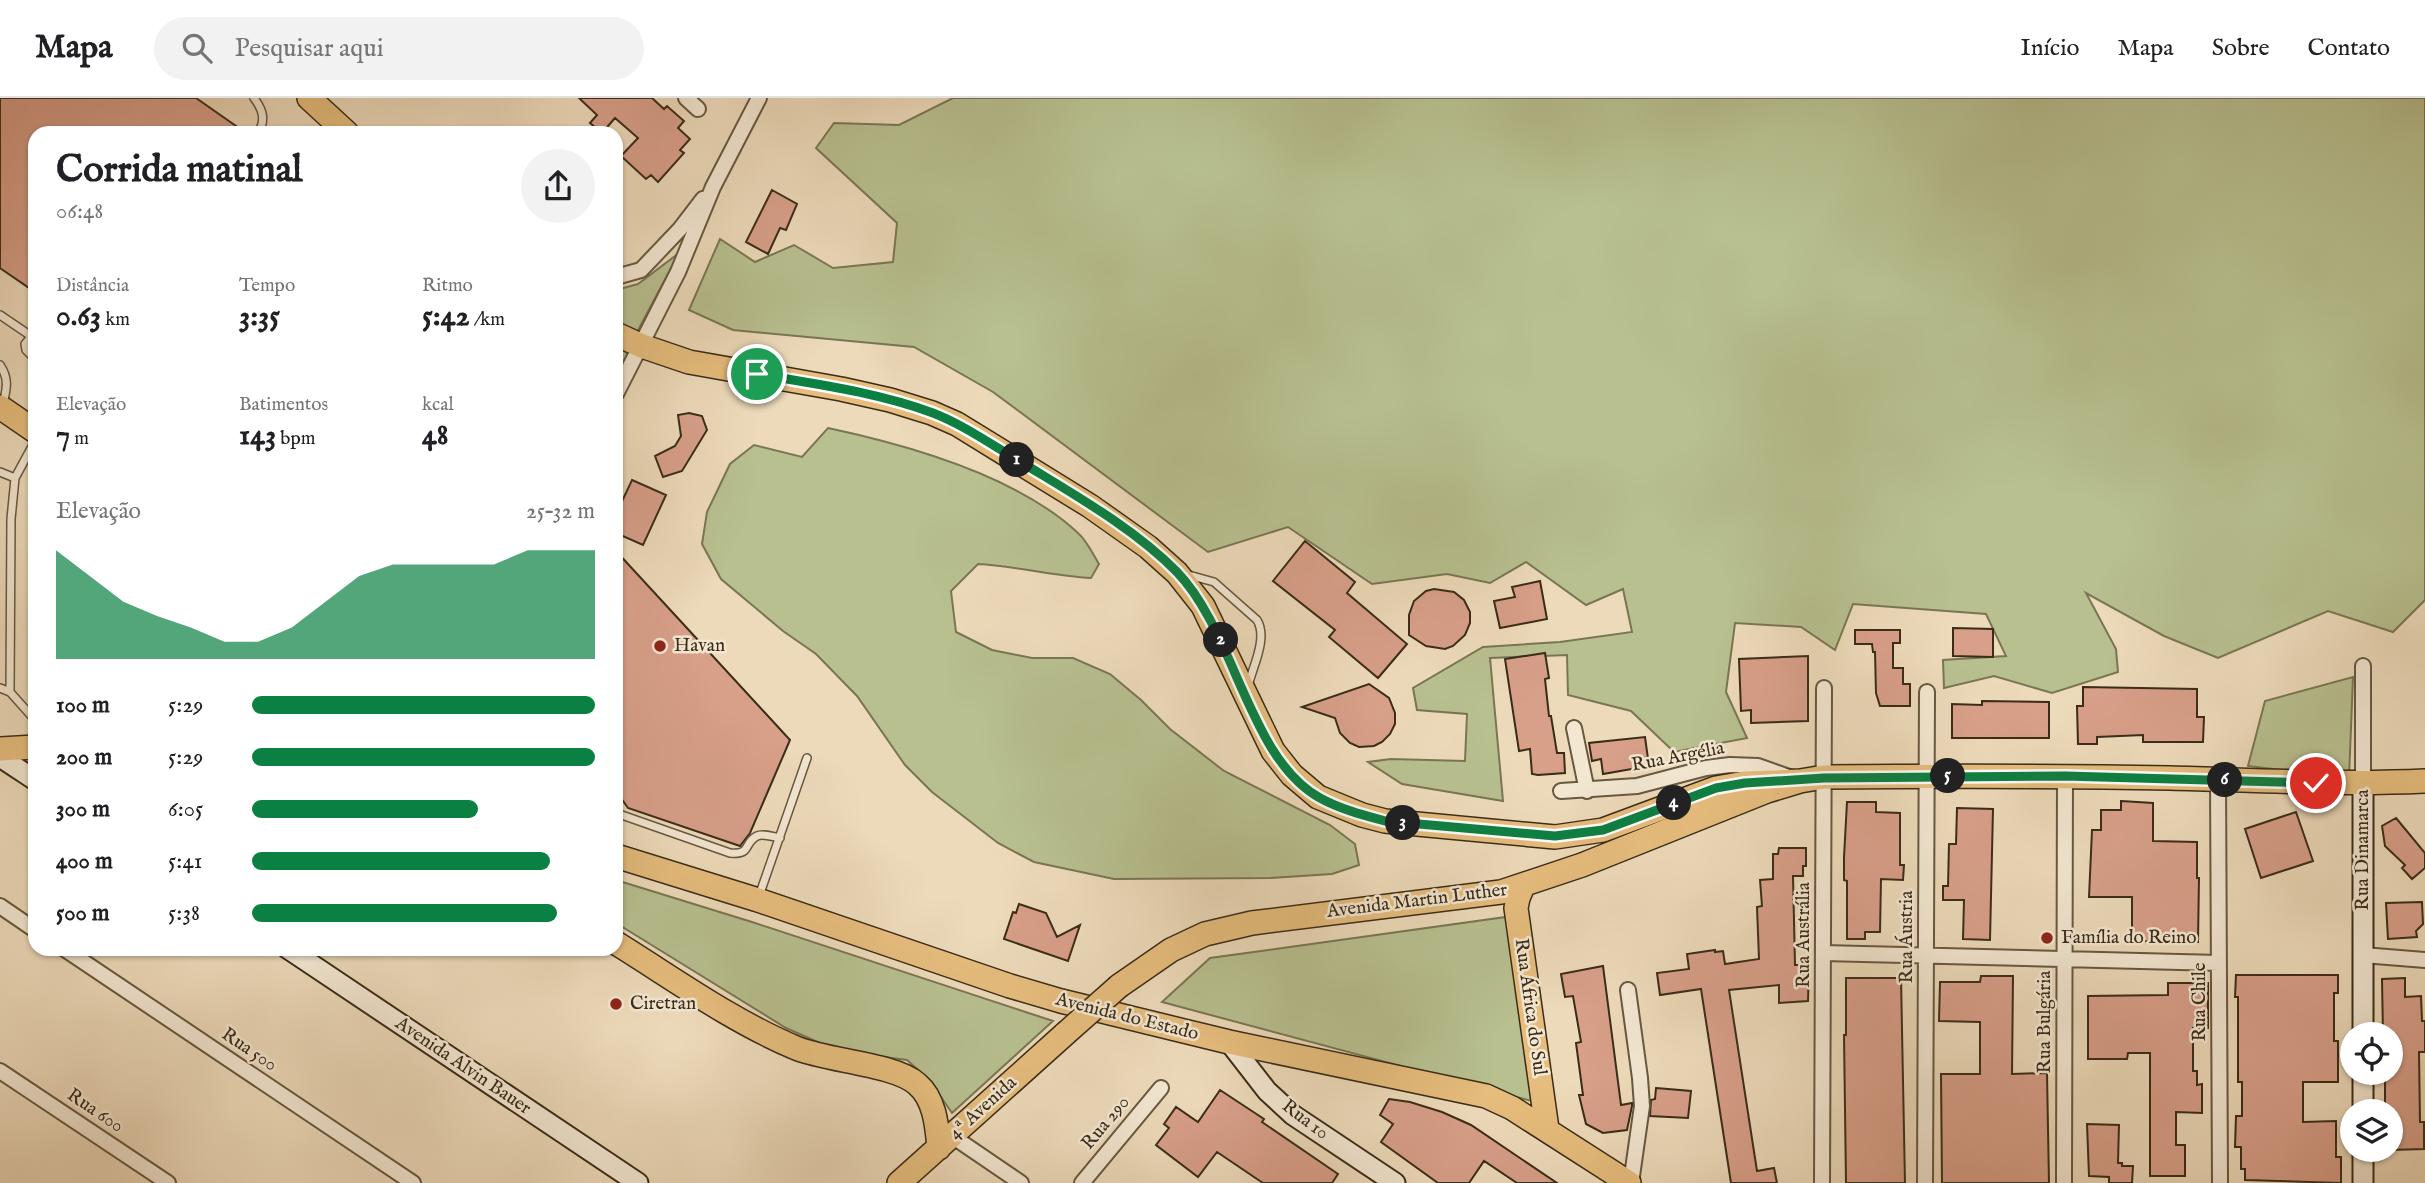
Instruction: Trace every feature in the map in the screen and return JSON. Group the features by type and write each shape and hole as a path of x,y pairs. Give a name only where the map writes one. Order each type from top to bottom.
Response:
{"main road":[{"path":"309,98 339,126"},
{"path":"623,337 690,362 891,400 957,424 1090,506 1148,547 1177,573 1203,606 1273,751 1292,775 1318,797 1362,815 1385,821 1555,836 1603,830 1716,788 1745,783 1800,780"},
{"path":"1,408 28,426"},
{"path":"0,749 28,747"},
{"name":"Avenida Martin Luther","path":"1066,1033 1119,986 1171,950 1205,934 1252,923 1466,898 1523,886 1800,780 2065,776 2363,784 2425,781"},
{"name":"Avenida do Estado","path":"623,858 758,900 1010,986 1229,1042 1486,1096 1513,1108 1630,1183"},
{"name":"Rua África do Sul","path":"1523,886 1516,908 1547,1129"},
{"path":"623,947 773,1038 824,1057 906,1075 919,1085 930,1100 946,1142"},
{"name":"4ª Avenida","path":"899,1183 1066,1033"}],"street":[{"path":"687,98 698,109"},
{"path":"623,381 678,272 713,187 760,98"},
{"path":"623,275 641,270 680,229 713,187"},
{"name":"Rua Dinamarca","path":"2363,666 2363,1022"},
{"name":"Rua Austrália","path":"1822,1183 1824,688"},
{"name":"Rua Áustria","path":"1925,1183 1927,692"},
{"path":"1574,728 1587,791"},
{"path":"0,757 28,775"},
{"name":"Rua Argélia","path":"1561,791 1637,786 1706,768 1730,765 1758,766 1800,780"},
{"name":"Rua Bulgária","path":"2064,1183 2065,776"},
{"name":"Rua Chile","path":"2218,779 2220,1183"},
{"path":"0,906 28,925"},
{"path":"1824,953 2219,963"},
{"path":"2363,955 2425,960"},
{"name":"Rua 500","path":"75,956 413,1183"},
{"name":"Avenida Alvin Bauer","path":"299,956 638,1183"},
{"path":"1628,990 1642,1106 1630,1183"},
{"name":"Rua 10","path":"1229,1042 1267,1091 1293,1115 1395,1183"},
{"name":"Rua 600","path":"0,1071 168,1183"},
{"name":"Rua 290","path":"1082,1183 1161,1088"},
{"path":"946,1142 1021,1183"},
{"path":"2363,1162 2363,1183"}],"lane":[{"path":"254,98 262,108 262,126"},
{"path":"0,315 28,331"},
{"path":"0,365 6,374 7,384 1,408"},
{"path":"10,692 10,519 15,478 28,454"},
{"path":"0,472 15,478"},
{"path":"1177,573 1214,582 1261,626 1261,636 1245,693"},
{"path":"0,688 10,692 28,712"},
{"path":"758,900 807,758"},
{"path":"623,815 730,853 740,854 760,835 780,838"}],"green space":[{"path":"953,98 2425,98 2425,600 2393,632 2328,611 2218,658 2164,636 2086,593 2116,649 2118,672 2052,693 1994,676 1944,688 1943,660 2006,656 1986,614 1853,604 1835,650 1801,627 1735,623 1726,692 1747,738 1674,752 1631,711 1568,695 1567,655 1490,658 1503,801 1402,784 1368,762 1391,759 1465,761 1467,714 1417,710 1413,688 1483,647 1560,642 1632,632 1623,589 1586,605 1526,562 1490,583 1447,574 1372,584 1288,527 1208,552 993,392 914,347 733,330 689,310 720,239 755,262 794,245 833,268 893,262 897,223 816,148 834,123 899,125"},
{"path":"679,253 635,336 623,331 623,288 638,284"},
{"path":"828,428 926,454 993,479 1053,513 1078,533 1099,564 1091,578 978,564 951,591 956,632 992,650 1032,658 1073,658 1110,674 1170,729 1224,771 1330,825 1355,844 1359,865 1332,874 1271,878 1114,879 1034,862 998,843 932,792 905,765 857,696 816,654 783,631 721,579 702,544 707,512 730,464 754,445 802,457"},
{"path":"2353,677 2349,778 2248,766 2265,701"},
{"path":"623,882 1053,1021 952,1113 929,1080 907,1060 838,1051 786,1028 623,927"},
{"path":"1506,917 1535,1102 1162,1002 1210,958"}],"building":[{"path":"0,98 196,98 236,126 28,126 28,287 0,268"},
{"path":"579,98 652,98 664,109 667,106 684,121 678,128 690,139 680,150 684,153 658,182 651,175 646,179 623,158 623,154 638,138 615,118 608,126 594,126 590,123 597,115"},
{"path":"772,190 797,204 786,230 780,228 768,254 746,242"},
{"path":"689,413 702,416 707,430 682,471 663,477 655,456 675,446 681,436 678,415"},
{"path":"632,480 666,495 643,545 623,536 623,499"},
{"path":"1305,541 1355,582 1347,593 1407,644 1378,678 1329,637 1335,630 1273,581"},
{"name":"Havan","path":"623,559 790,740 750,833 740,846 628,808 623,801"},
{"path":"1540,581 1547,619 1500,628 1494,601 1515,597 1512,587"},
{"path":"1434,589 1454,592 1464,600 1470,612 1470,623 1465,635 1453,646 1445,649 1426,646 1409,635 1409,615 1414,601 1426,591"},
{"path":"1953,628 1993,629 1993,657 1953,656"},
{"path":"1855,630 1900,630 1900,643 1893,643 1893,668 1903,668 1903,684 1910,684 1910,706 1880,706 1876,693 1875,652 1872,644 1855,644"},
{"path":"1545,653 1549,678 1545,679 1549,716 1557,753 1564,753 1565,773 1538,775 1532,774 1530,749 1519,751 1505,659"},
{"path":"1808,656 1808,721 1751,723 1751,710 1741,711 1739,659"},
{"path":"1369,684 1389,698 1395,713 1395,724 1390,734 1374,746 1359,747 1350,743 1340,733 1335,718 1302,707"},
{"path":"2083,687 2197,689 2197,717 2204,717 2203,742 2143,742 2143,735 2097,737 2097,744 2078,744 2077,706 2083,706"},
{"path":"1982,701 2049,702 2049,738 1952,738 1952,704 1982,705"},
{"path":"1645,737 1649,766 1603,774 1601,759 1592,761 1589,743"},
{"path":"2121,801 2153,803 2153,841 2197,842 2198,942 2132,941 2132,897 2089,897 2092,830 2101,830 2101,810 2121,810"},
{"path":"1847,802 1876,802 1876,812 1900,813 1900,865 1904,865 1903,880 1881,879 1880,932 1865,932 1865,939 1847,939 1847,881 1844,880 1844,857"},
{"path":"1957,808 1993,809 1990,940 1963,939 1964,900 1943,900 1943,886 1948,886 1949,844 1956,844"},
{"path":"2296,812 2313,861 2261,878 2245,829"},
{"path":"2396,818 2425,853 2425,868 2412,879 2402,868 2405,865 2385,846 2382,826"},
{"path":"1779,848 1806,848 1803,876 1793,876 1795,965 1809,965 1808,1001 1779,1003 1779,985 1729,990 1757,1171 1774,1168 1777,1183 1731,1183 1701,989 1660,995 1657,973 1689,969 1687,954 1715,950 1723,951 1725,964 1759,959 1757,907 1762,906 1760,880 1773,879 1773,854 1778,854"},
{"path":"2422,902 2423,924 2416,931 2417,937 2388,939 2386,903"},
{"path":"1019,904 1046,913 1057,937 1080,925 1068,961 1004,939 1013,912 1016,913"},
{"path":"1603,966 1621,1105 1632,1103 1632,1106 1627,1130 1603,1133 1586,1124 1579,1095 1583,1095 1576,1043 1581,1042 1573,996 1565,997 1561,974"},
{"path":"2236,975 2338,975 2338,993 2334,993 2334,1041 2338,1041 2338,1082 2303,1082 2303,1122 2336,1121 2336,1157 2340,1157 2341,1162 2341,1183 2245,1180 2245,1169 2241,1169 2241,1147 2235,1147 2236,1116 2242,1116 2242,1082 2238,1082 2238,997 2235,997"},
{"path":"1981,976 2013,976 2012,1074 2047,1073 2049,1183 1942,1183 1941,1074 1980,1074 1980,1022 1939,1021 1940,982 1980,982"},
{"path":"1846,978 1901,978 1905,1183 1846,1183"},
{"path":"2405,978 2405,997 2421,996 2422,1021 2425,1021 2425,1052 2419,1052 2420,1122 2424,1122 2424,1149 2403,1150 2403,1099 2385,1099 2385,1085 2403,1085 2403,1022 2383,1022 2382,979"},
{"path":"2168,983 2208,983 2208,1028 2193,1028 2193,1071 2197,1071 2197,1085 2202,1084 2202,1113 2176,1112 2176,1145 2185,1145 2185,1176 2150,1176 2150,1053 2128,1053 2127,1059 2088,1059 2088,996 2168,995"},
{"path":"1656,1088 1691,1091 1688,1118 1650,1116 1651,1100 1655,1099"},
{"path":"1220,1090 1338,1174 1332,1183 1263,1183 1217,1152 1198,1177 1156,1145 1169,1128 1164,1124 1176,1107 1198,1122"},
{"path":"1389,1099 1442,1112 1471,1125 1557,1183 1517,1183 1484,1161 1469,1183 1438,1183 1381,1142 1393,1124 1380,1115"},
{"path":"2087,1124 2119,1125 2118,1163 2122,1163 2122,1166 2133,1166 2132,1183 2109,1183 2109,1177 2089,1176"}],"place":[{"name":"Havan","path":"660,646"},
{"name":"Família do Reino","path":"2047,938"},
{"name":"Ciretran","path":"616,1004"}],"route":[{"path":"757,374 891,400 957,424 1036,471 1148,547 1177,573 1203,606 1273,751 1292,775 1318,797 1362,815 1385,821 1555,836 1603,830 1716,788 1745,783 1927,776 2065,776 2316,783"}]}
